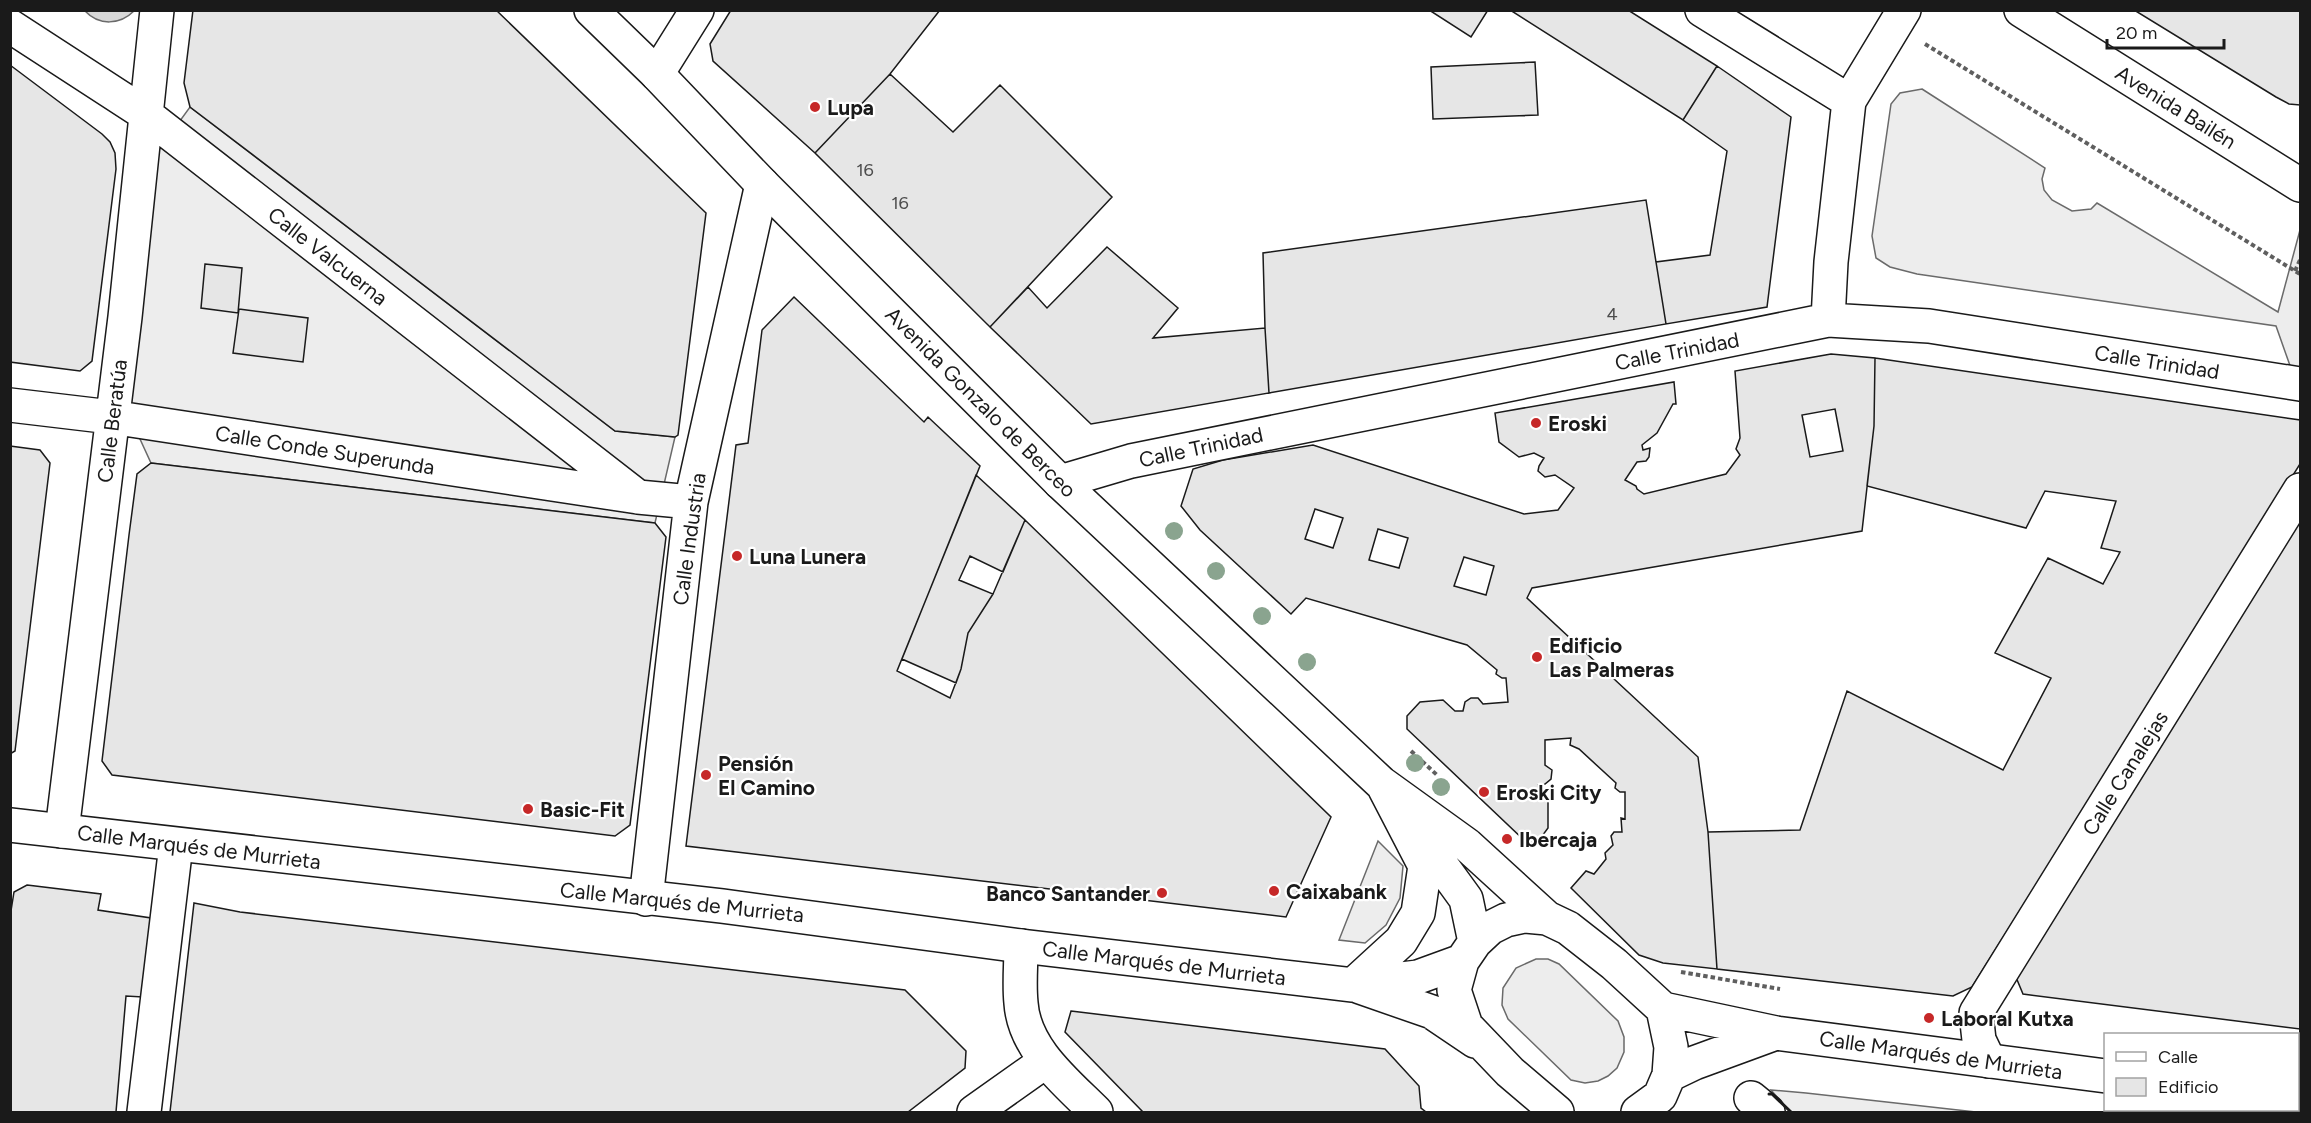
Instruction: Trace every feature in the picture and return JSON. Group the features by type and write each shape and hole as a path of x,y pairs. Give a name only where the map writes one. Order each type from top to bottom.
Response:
{"street":[{"name":"Calle Beratúa","path":"62,831 125,317 144,113 157,10"},
{"name":"Avenida Gonzalo de Berceo","path":"591,10 1060,482 1381,783 1467,845 1547,918"},
{"path":"657,74 698,10"},
{"path":"1702,10 1849,101"},
{"name":"Avenida Bailén","path":"2021,10 2301,184"},
{"path":"1828,320 1831,262 1849,101 1900,18"},
{"name":"Calle Valcuerna","path":"10,26 144,113 638,497"},
{"name":"Calle Industria","path":"646,899 691,502 762,184"},
{"name":"Calle Trinidad","path":"1060,482 1143,459 1828,320 1929,326 2301,384"},
{"name":"Calle Conde Superunda","path":"10,405 111,417 638,497 691,502"},
{"name":"Calle Canalejas","path":"1989,1061 1979,1040 1976,1013 2301,490"},
{"name":"Avenida Gonzalo de Berceo","path":"1381,783 1466,899 1469,951"},
{"name":"Avenida Gonzalo de Berceo","path":"1353,984 1401,941 1419,913 1425,866 1381,783"},
{"name":"Calle Marqués de Murrieta","path":"10,825 841,921 1021,946 1353,984 1419,977 1469,951 1490,928 1506,920 1524,916 1547,918"},
{"path":"144,1113 176,845"},
{"path":"1547,918 1568,928 1614,964 1663,1009 1671,1047 1660,1099"},
{"path":"1021,946 1021,1005 1032,1040 1046,1061 1096,1113"},
{"path":"1469,951 1454,990 1466,1026 1510,1072 1557,1112"},
{"name":"Calle Marqués de Murrieta","path":"1353,984 1432,1012 1490,1051"},
{"name":"Calle Marqués de Murrieta","path":"1663,1009 1776,1033 2104,1076"},
{"name":"Calle Marqués de Murrieta","path":"1660,1099 1694,1063 1776,1033"},
{"path":"974,1113 1046,1061"}],"path":[{"path":"1900,18 2301,274"},
{"path":"2295,270 2301,260"}],"shaded area":[{"path":"85,11 134,11 122,19 109,22 97,19"},
{"path":"1922,89 2045,168 2042,179 2044,190 2052,200 2072,211 2091,209 2097,203 2278,312 2300,230 2300,394 2276,326 1917,274 1890,267 1876,258 1872,236 1891,104 1900,93"},
{"path":"190,107 615,431 675,437 655,523 151,463 123,402 150,162"},
{"path":"1378,841 1403,866 1400,898 1386,925 1365,943 1339,940"},
{"path":"1536,959 1548,959 1559,964 1618,1021 1624,1037 1624,1052 1617,1068 1608,1076 1598,1081 1585,1083 1571,1080 1508,1019 1502,1005 1503,988 1516,968"},
{"path":"1771,1090 1806,1093 1976,1112 1790,1112"}],"building":[{"path":"193,10 496,10 706,213 678,435 675,437 615,431 190,107 184,83"},
{"path":"731,10 940,10 890,74 815,153 713,61 710,44"},
{"path":"1429,10 1488,10 1471,37"},
{"path":"1510,10 1628,10 1717,66 1683,120"},
{"path":"2134,10 2300,10 2300,105 2289,104 2276,97"},
{"path":"1535,62 1538,115 1433,119 1431,67"},
{"path":"10,65 102,134 110,142 115,153 116,169 92,361 80,371 10,362"},
{"path":"1717,66 1791,117 1767,307 1666,324 1656,262 1710,255 1727,151 1683,120"},
{"path":"890,74 953,132 1000,85 1112,197 990,327 815,153"},
{"path":"1646,200 1666,324 1269,393 1263,253"},
{"path":"1107,247 1178,308 1153,338 1265,328 1269,393 1091,424 990,327 1028,287 1047,308"},
{"path":"205,264 242,268 238,313 201,308"},
{"path":"794,297 924,422 928,417 980,466 897,671 950,698 961,669 968,633 993,594 1025,520 1331,817 1286,917 686,846 736,445 748,443 762,330"},
{"path":"239,309 308,318 303,362 233,353"},
{"name":"Edificio Las Palmeras","path":"1831,354 1875,358 1874,426 1862,531 1532,588 1527,598 1698,757 1708,832 1717,969 1663,963 1639,955 1571,888 1586,871 1594,874 1606,859 1605,853 1613,845 1611,836 1614,832 1622,832 1621,818 1625,819 1625,792 1620,792 1615,788 1616,783 1579,749 1570,745 1571,738 1545,740 1545,765 1552,770 1551,779 1545,784 1538,785 1539,791 1548,802 1548,828 1537,843 1526,842 1407,729 1407,716 1420,702 1443,700 1455,711 1463,711 1465,702 1471,698 1478,698 1483,704 1508,702 1506,678 1496,674 1497,670 1467,645 1306,598 1291,614 1200,530 1181,506 1193,469 1223,460 1313,445 1524,514 1558,510 1574,488 1555,475 1545,477 1538,471 1544,458 1534,453 1519,457 1499,442 1495,413 1674,382 1676,404 1673,404 1657,433 1642,445 1643,450 1650,448 1649,457 1646,461 1637,462 1625,480 1644,494 1726,474 1740,455 1736,449 1740,438 1735,371","holes":["1835,409 1843,451 1810,457 1802,415","1315,509 1343,518 1333,548 1305,539","1378,529 1408,538 1399,568 1369,560","1464,557 1494,566 1486,595 1454,586"]},
{"path":"1875,358 2300,420 2300,464 1972,987 1953,996 1717,969 1708,832 1800,830 1847,691 2003,770 2051,678 1995,653 2048,558 2103,584 2120,552 2101,548 2116,501 2045,491 2026,528 1867,486 1874,426"},
{"path":"10,446 40,450 50,463 15,751 10,754"},
{"path":"151,463 655,523 666,537 630,825 615,836 112,775 102,761 129,535 137,474"},
{"path":"976,475 1025,520 1003,572 970,556 959,580 993,594 968,633 956,683 902,659"},
{"path":"2300,520 2300,1029 2023,994 2013,970"},
{"path":"27,885 101,894 98,910 151,918 143,997 126,996 116,1112 10,1112 10,917 14,892"},
{"path":"194,903 240,912 905,990 966,1051 965,1068 908,1112 170,1112"},
{"path":"1071,1011 1385,1049 1419,1086 1421,1108 1426,1112 1143,1112 1065,1032"}],"wall":[{"path":"1769,1094 1772,1094 1791,1112"}],"place":[{"name":"Lupa","path":"815,107"},
{"name":"Eroski","path":"1536,423"},
{"name":"Luna Lunera","path":"737,556"},
{"name":"Edificio Las Palmeras","path":"1537,657"},
{"name":"Pensión El Camino","path":"706,775"},
{"name":"Eroski City","path":"1484,792"},
{"name":"Basic-Fit","path":"528,809"},
{"name":"Ibercaja","path":"1507,839"},
{"name":"Caixabank","path":"1274,891"},
{"name":"Banco Santander","path":"1162,893"},
{"name":"Laboral Kutxa","path":"1929,1018"}]}
